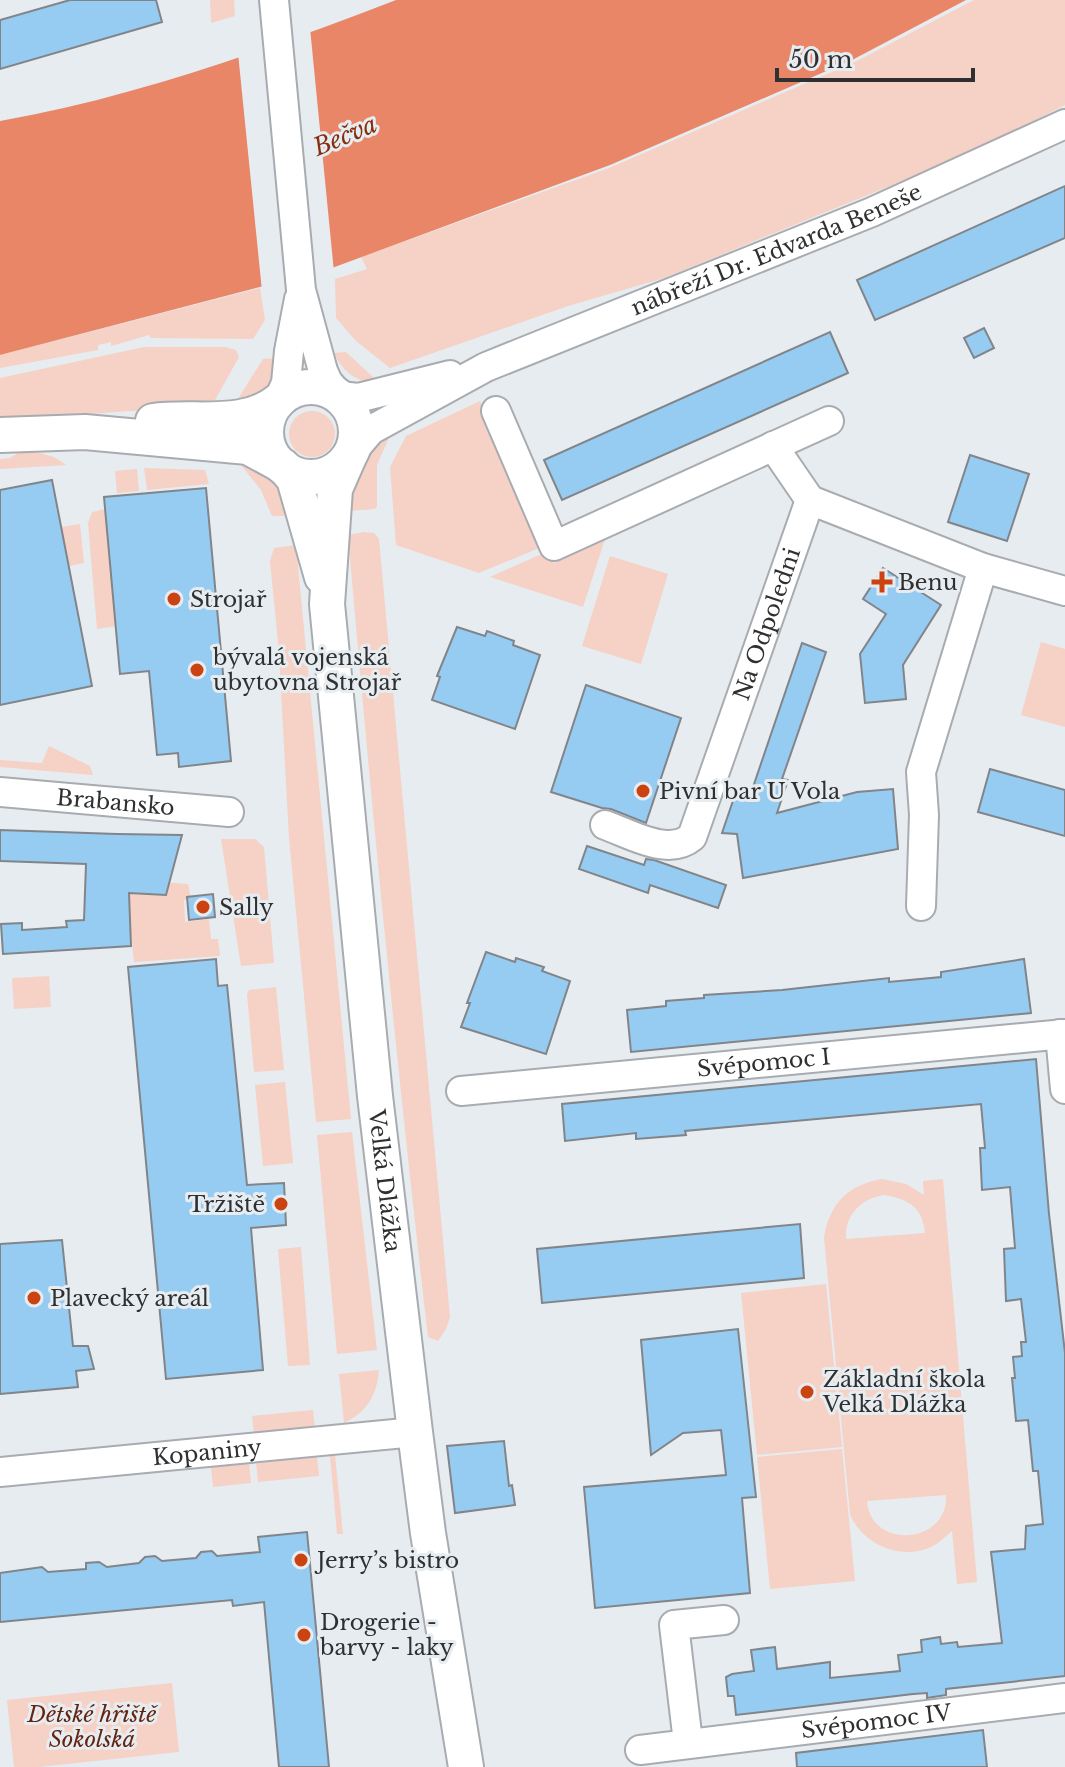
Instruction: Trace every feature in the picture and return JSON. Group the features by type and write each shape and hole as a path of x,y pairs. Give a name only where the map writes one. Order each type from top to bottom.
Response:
{"street":[{"path":"85,432 248,447 299,475 318,477 336,470 351,454 357,427 354,415 323,371 301,290 274,0"},
{"name":"nábřeží Dr. Edvarda Beneše","path":"351,454 371,430 486,367 872,212 1065,124"},
{"path":"283,466 271,452 266,435 269,416 286,383 301,290"},
{"name":"nábřeží Dr. Edvarda Beneše","path":"340,396 358,398 486,367"},
{"path":"0,435 85,432 163,420 243,418 266,411 287,394 308,386 330,390 340,396"},
{"path":"496,411 554,546 829,421"},
{"path":"773,446 810,500 983,568 1065,591"},
{"name":"Velká Dlážka","path":"326,591 335,489 351,454"},
{"name":"Velká Dlážka","path":"283,466 298,488 326,591 372,1067 415,1432 466,1767"},
{"name":"Na Odpoledni","path":"605,825 672,847 684,844 692,837 810,500"},
{"path":"921,906 924,815 921,772 983,568"},
{"name":"Brabansko","path":"0,792 229,812"},
{"path":"1062,1034 1065,1089"},
{"name":"Svépomoc I","path":"461,1091 1062,1034"},
{"name":"Kopaniny","path":"0,1472 415,1432"},
{"path":"688,1742 674,1625 724,1620"},
{"name":"Svépomoc IV","path":"640,1750 1065,1698"}],"green space":[{"path":"210,0 234,0 235,16 211,23"},
{"path":"974,0 1065,0 1065,105 971,153 664,278 568,306 390,368 356,341 336,318 335,279 367,269 361,257 609,168 855,62"},
{"path":"260,288 265,320 253,339 151,338 149,335 111,346 111,342 98,345 98,350 0,368 0,355"},
{"path":"144,347 225,347 236,350 239,357 212,410 128,411 0,421 0,378"},
{"path":"346,352 377,383 363,381 346,371 334,353"},
{"path":"281,358 271,392 234,405 263,359"},
{"path":"480,401 544,546 479,573 396,545 390,467 406,436"},
{"path":"312,411 329,417 335,434 329,451 312,457 295,451 289,434 295,417"},
{"path":"393,428 377,465 377,506 375,509 346,511 346,501 370,447"},
{"path":"25,449 54,457 66,465 0,469 0,459 10,458"},
{"path":"236,459 282,484 294,516 272,516 261,490"},
{"path":"144,468 205,470 209,484 147,490"},
{"path":"137,469 139,491 117,493 115,471"},
{"path":"105,509 116,626 97,629 88,523 92,512"},
{"path":"80,524 84,563 69,566 61,527"},
{"path":"374,533 379,539 450,1317 438,1341 428,1337 366,736 348,535"},
{"path":"606,536 583,607 490,577 546,552 554,563"},
{"path":"296,545 351,1119 316,1122 289,838 279,653 270,561 274,548"},
{"path":"610,556 668,574 641,664 582,646"},
{"path":"1041,642 1065,649 1065,727 1021,715"},
{"path":"49,746 90,766 93,775 0,767 0,760 42,763"},
{"path":"221,839 255,839 264,847 274,963 241,966"},
{"path":"159,882 188,884 191,898 184,900 185,922 209,919 211,939 218,939 220,956 134,962 131,934 114,932 129,886 137,886 143,894 158,895"},
{"path":"49,976 51,1007 14,1009 12,978"},
{"path":"276,987 284,1070 254,1072 247,994 249,990"},
{"path":"285,1082 293,1163 263,1166 255,1085"},
{"path":"352,1132 377,1350 337,1354 317,1135"},
{"path":"882,1179 906,1184 924,1195 923,1181 943,1179 977,1582 957,1584 952,1531 931,1547 919,1551 895,1551 863,1534 850,1514 824,1237 836,1205 850,1191","holes":["884,1195 913,1206 921,1217 925,1233 846,1239 848,1223 861,1204","946,1495 944,1511 935,1524 923,1532 909,1535 895,1534 881,1528 872,1517 867,1501"]},
{"path":"301,1247 310,1365 288,1366 278,1249"},
{"path":"826,1284 842,1447 757,1455 741,1293"},
{"path":"379,1370 369,1402 359,1414 344,1423 339,1374"},
{"path":"313,1410 315,1428 254,1434 252,1416"},
{"path":"842,1449 855,1581 770,1589 757,1457"},
{"path":"335,1455 343,1534 337,1534 330,1456"},
{"path":"317,1457 319,1476 258,1482 256,1462"},
{"path":"249,1463 251,1483 213,1487 211,1467"},
{"name":"Dětské hřiště Sokolská","path":"172,1683 179,1752 14,1767 7,1700"}],"water":[{"name":"Bečva","path":"396,0 966,0 854,59 610,165 332,268 0,355 0,121 101,99 201,70"}],"pier":[{"path":"310,28 334,272 262,291 238,53"}],"building":[{"path":"70,0 156,0 162,22 0,69 0,20"},
{"path":"1065,186 1065,238 875,320 857,280"},
{"path":"984,328 994,348 974,358 964,338"},
{"path":"830,332 848,373 562,500 544,460"},
{"path":"970,455 1029,474 1007,541 948,522"},
{"path":"52,480 92,686 0,705 0,490"},
{"path":"206,488 231,761 179,767 178,753 157,755 149,671 120,674 104,497"},
{"path":"883,568 941,605 903,665 906,699 865,703 860,654 886,614 863,599"},
{"path":"457,627 485,636 487,631 540,655 515,729 432,700 440,677 437,676"},
{"path":"802,643 826,652 782,779 788,780 777,813 857,792 893,789 898,849 743,878 737,834 722,833 737,789 751,793"},
{"path":"586,685 681,718 646,823 611,809 551,792"},
{"path":"990,769 1065,790 1065,836 978,812"},
{"path":"0,830 182,835 166,895 129,893 131,946 3,954 1,924 22,923 22,930 67,927 66,921 84,920 86,864 0,861"},
{"path":"587,846 644,865 646,859 654,860 726,885 718,908 650,885 648,893 579,869"},
{"path":"213,894 215,917 189,920 187,897"},
{"path":"486,952 515,962 516,958 544,967 542,971 570,981 546,1054 461,1027"},
{"path":"216,959 218,986 227,985 247,1185 284,1183 286,1225 251,1228 263,1370 166,1379 128,967"},
{"path":"1024,959 1031,1013 631,1052 627,1010 666,1006 666,1001 704,998 704,995 889,978 889,982 941,977 941,972"},
{"path":"1036,1059 1065,1353 1065,1676 946,1689 946,1695 927,1698 927,1693 913,1694 736,1715 734,1696 728,1696 726,1677 754,1671 751,1650 775,1647 777,1669 830,1662 830,1678 900,1671 898,1655 922,1652 921,1640 940,1637 941,1644 957,1642 958,1647 1002,1643 991,1552 1025,1549 1026,1526 1043,1524 1038,1471 1033,1471 1028,1420 1016,1421 1013,1357 1022,1356 1021,1342 1026,1342 1021,1299 1006,1301 1004,1249 1015,1248 1010,1187 982,1190 980,1148 985,1148 981,1104 685,1131 686,1135 636,1139 636,1133 565,1141 562,1104"},
{"path":"800,1224 804,1278 542,1303 537,1249"},
{"name":"Plavecký areál","path":"62,1240 73,1346 88,1346 94,1369 76,1371 78,1387 0,1394 0,1244"},
{"path":"738,1329 756,1497 742,1498 750,1593 595,1608 584,1487 726,1475 721,1430 683,1433 651,1455 641,1340"},
{"path":"504,1441 509,1486 512,1485 515,1505 455,1513 447,1446"},
{"path":"307,1532 329,1767 279,1767 264,1602 233,1606 232,1600 0,1622 0,1573 42,1567 48,1572 86,1569 86,1563 99,1562 107,1567 139,1563 145,1557 155,1556 162,1561 196,1558 201,1552 212,1551 217,1556 260,1552 258,1537"},
{"path":"983,1730 987,1767 797,1767 796,1753"}],"place":[{"name":"Benu","path":"882,582"},
{"name":"Strojař","path":"174,599"},
{"name":"bývalá vojenská ubytovna Strojař","path":"197,670"},
{"name":"Pivní bar U Vola","path":"643,791"},
{"name":"Sally","path":"203,907"},
{"name":"Tržiště","path":"281,1204"},
{"name":"Plavecký areál","path":"34,1298"},
{"name":"Základní škola Velká Dlážka","path":"807,1392"},
{"name":"Jerry’s bistro","path":"301,1560"},
{"name":"Drogerie - barvy - laky","path":"304,1635"}]}
